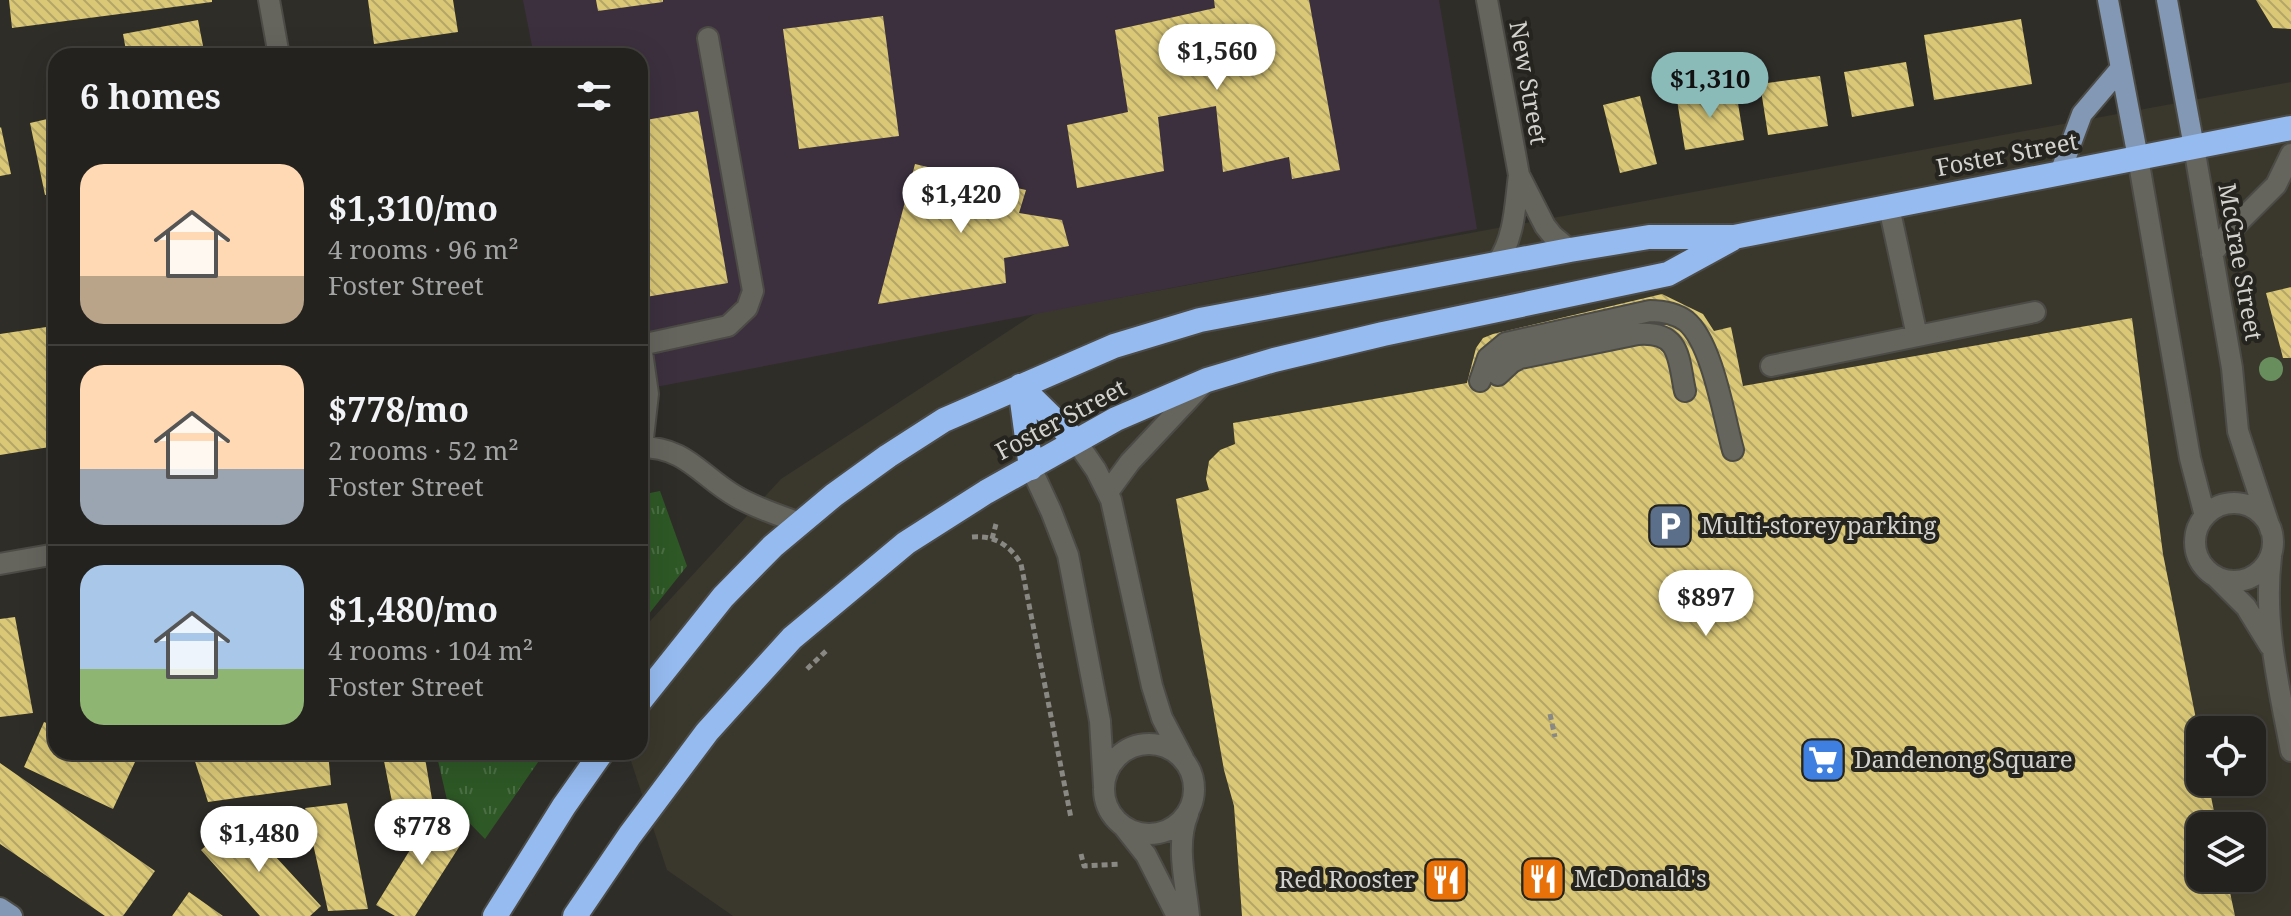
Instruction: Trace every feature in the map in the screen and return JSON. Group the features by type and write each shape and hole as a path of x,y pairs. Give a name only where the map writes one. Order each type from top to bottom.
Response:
{"highway":[{"name":"Foster Street","path":"648,691 723,597 773,546 879,462 944,420 1114,346 1200,320 1497,263 1649,237 1734,237 2291,128"},
{"name":"Foster Street","path":"575,916 630,835 707,732 792,638 906,543 986,492 1116,419 1207,380 1274,360 1383,334 1668,274 1734,237"},
{"path":"1020,386 1076,441"},
{"path":"1020,386 1031,468"},
{"path":"495,916 596,760"}],"main road":[{"path":"2108,0 2138,158"},
{"name":"McCrae Street","path":"2167,0 2194,147"},
{"path":"2060,173 2082,114 2121,68"},
{"path":"0,908 12,916"}],"street":[{"path":"269,0 278,48"},
{"name":"New Street","path":"1487,0 1519,175 1512,231 1497,263"},
{"path":"648,343 728,326 747,308 753,291 708,38"},
{"name":"McCrae Street","path":"2194,147 2232,368 2238,431 2272,540 2268,591 2272,649 2291,751"},
{"path":"2212,254 2276,185 2291,154"},
{"path":"2138,158 2190,458 2205,516"},
{"name":"New Street","path":"1519,175 1549,231 1570,250"},
{"path":"1889,207 1917,336"},
{"path":"1685,391 1675,347 1670,340 1652,333 1520,358 1489,378 1488,358 1506,343 1650,311 1663,311 1685,320 1695,330 1707,356 1733,450"},
{"path":"1771,366 2035,312"},
{"path":"1108,492 1130,462 1207,380"},
{"path":"1076,441 1108,492 1157,704 1194,782 1194,799 1184,822 1181,840 1189,916"},
{"path":"648,447 675,453 739,498 800,523"},
{"path":"1031,468 1068,555 1100,721 1105,802 1146,855 1177,916"},
{"path":"2226,503 2242,504 2263,516 2272,540 2261,570 2247,579 2231,581 2215,576 2204,567 2197,552 2195,535 2205,516 2226,503"},
{"path":"0,564 48,555"},
{"name":"McCrae Street","path":"2215,576 2246,607 2272,649"},
{"path":"1104,786 1107,771 1115,758 1134,746 1157,744 1183,758"},
{"path":"1123,826 1143,834 1165,831 1183,819 1191,807"}],"path":[{"path":"992,539 996,524"},
{"path":"964,541 975,537 992,539 1010,549 1021,564 1071,818"},
{"path":"804,671 827,650"},
{"path":"1550,714 1555,737"},
{"path":"1081,854 1084,866 1116,863 1129,869"}],"shaded area":[{"path":"523,0 1439,0 1477,229 648,388 648,48 532,48"},
{"path":"2291,82 2291,916 733,916 667,870 631,760 648,760 648,623 781,479 1036,313"}],"green space":[{"path":"660,491 687,566 648,615 648,493"},
{"path":"438,760 539,760 485,839 447,800"}],"building":[{"path":"9,0 212,0 212,2 12,28"},
{"path":"368,0 453,0 458,32 374,44"},
{"path":"596,0 663,0 663,2 598,11"},
{"path":"1214,0 1309,0 1340,170 1292,179 1289,157 1223,172 1216,106 1158,117 1164,171 1077,188 1067,125 1128,112 1115,30 1215,8"},
{"path":"2256,0 2291,0 2291,29 2273,28"},
{"path":"883,16 899,136 799,149 783,29"},
{"path":"2021,19 2032,84 1934,100 1924,35"},
{"path":"198,20 203,48 126,48 123,34"},
{"path":"1906,62 1914,106 1852,117 1844,72"},
{"path":"1820,76 1828,126 1768,135 1760,84"},
{"path":"1736,91 1744,140 1685,150 1677,100"},
{"path":"1640,96 1657,164 1620,173 1603,105"},
{"path":"698,111 728,283 648,297 648,120"},
{"path":"48,119 48,194 45,195 30,123"},
{"path":"0,128 11,174 0,176"},
{"path":"915,164 1026,190 1019,213 1062,220 1069,246 1004,258 1006,283 878,304"},
{"path":"2291,287 2291,358 2283,358 2266,293"},
{"name":"Multi-storey parking","path":"1662,294 1703,314 1714,331 1731,327 1743,386 2132,318 2163,554 2195,716 2186,716 2186,796 2211,796 2214,812 2186,812 2186,892 2230,892 2235,916 1242,916 1234,806 1224,770 1176,499 1209,490 1206,479 1209,461 1220,450 1235,444 1233,423 1467,383 1476,348 1483,338"},
{"path":"48,327 48,447 0,455 0,334"},
{"path":"15,617 33,713 0,717 0,619"},
{"path":"44,722 48,724 48,760 135,762 113,809 24,767"},
{"path":"195,760 329,760 331,785 208,802"},
{"path":"377,760 425,760 433,805 394,812 384,761"},
{"path":"0,763 155,871 123,916 105,916 0,844"},
{"path":"347,803 368,909 328,911 305,808"},
{"path":"434,811 468,833 415,916 395,916 376,905"},
{"path":"240,818 321,906 310,916 260,916 201,850"},
{"path":"189,892 223,916 172,916"}],"place":[{"name":"Multi-storey parking","path":"1670,526"},
{"name":"Dandenong Square","path":"1823,760"},
{"name":"McDonald's","path":"1543,879"},
{"name":"Red Rooster","path":"1446,880"}]}
